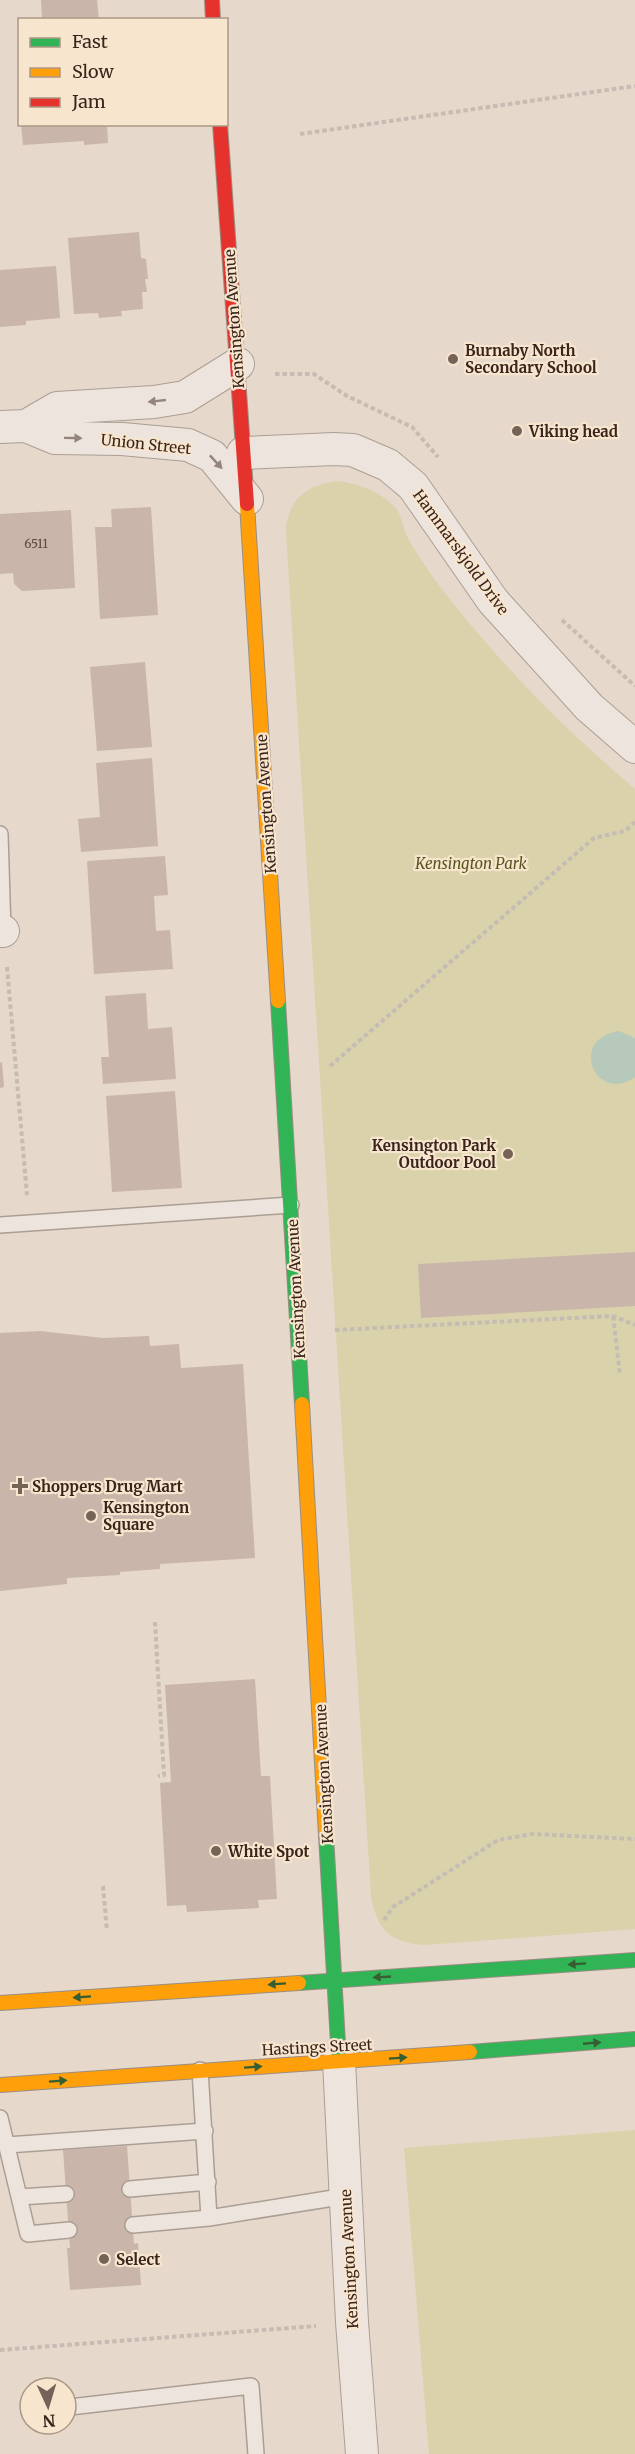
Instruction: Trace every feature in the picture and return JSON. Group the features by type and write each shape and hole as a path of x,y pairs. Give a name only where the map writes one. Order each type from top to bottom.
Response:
{"street":[{"path":"212,0 213,18"},
{"name":"Kensington Avenue","path":"220,126 247,499 291,1205 352,2322 362,2454"},
{"name":"Union Street","path":"13,426 57,408 154,402 185,397 238,364"},
{"name":"Union Street","path":"13,426 55,438 122,439 188,446 212,456 247,499"},
{"name":"Hammarskjold Drive","path":"243,453 353,450 388,465 413,486 493,601 589,707 635,747"},
{"path":"0,2002 635,1960"},
{"name":"Hastings Street","path":"0,2085 635,2039"}],"lane":[{"path":"0,834 2,931"},
{"path":"0,1225 291,1205"},
{"path":"200,2070 209,2218"},
{"path":"0,2118 28,2234 69,2230"},
{"path":"7,2145 205,2131"},
{"path":"130,2188 208,2182"},
{"path":"20,2197 66,2194"},
{"path":"133,2225 209,2218 346,2196"},
{"path":"78,2405 251,2386 256,2454"}],"path":[{"path":"300,134 635,86"},
{"path":"330,1066 594,838 625,831 635,822"},
{"path":"2,931 29,1223"},
{"path":"357,1330 613,1316 635,1325"},
{"path":"613,1316 620,1375"},
{"path":"155,1622 164,1775 158,1776"},
{"path":"384,1920 393,1907 498,1840 533,1834 635,1839"},
{"path":"104,1886 106,1931"},
{"path":"0,2350 352,2322"}],"green space":[{"name":"Kensington Park","path":"338,481 367,488 395,507 407,537 423,563 488,646 559,720 635,789 635,1929 424,1945 402,1941 387,1932 377,1917 371,1896 286,533 290,512 300,496 317,486"},
{"path":"635,2130 635,2454 429,2454 404,2148"}],"shaded area":[{"path":"619,1031 635,1038 635,1077 621,1083 609,1083 599,1077 593,1068 591,1056 594,1046 603,1036"}],"building":[{"path":"41,0 97,0 99,18 42,18"},
{"path":"21,126 107,126 108,143 84,145 84,141 23,145"},
{"path":"139,232 141,258 146,259 148,279 145,279 147,292 142,292 143,309 121,311 122,316 99,318 98,313 74,314 68,238"},
{"path":"56,266 60,318 26,321 26,325 0,327 0,270"},
{"path":"151,507 158,615 100,619 95,527 112,527 111,509"},
{"path":"71,510 75,588 22,591 14,584 13,573 0,574 0,514"},
{"path":"145,662 152,747 97,751 90,667"},
{"path":"152,758 158,846 81,852 78,819 100,817 96,763"},
{"path":"165,856 168,895 154,896 156,931 170,930 173,969 94,974 87,861"},
{"path":"146,993 148,1029 172,1027 176,1079 103,1084 101,1057 109,1057 105,996"},
{"path":"2,1062 4,1087 0,1088 0,1063"},
{"path":"175,1091 182,1188 112,1192 106,1096"},
{"path":"635,1252 635,1306 421,1318 418,1264"},
{"path":"40,1331 103,1338 149,1336 150,1346 179,1344 181,1368 243,1364 255,1558 160,1564 160,1569 120,1572 120,1575 67,1578 67,1584 0,1591 0,1333"},
{"path":"255,1679 261,1776 270,1776 277,1899 258,1900 259,1908 187,1912 186,1905 167,1906 160,1783 171,1782 165,1685"},
{"path":"127,2146 134,2244 138,2243 141,2285 70,2290 67,2248 70,2248 63,2150"}],"traffic: fast":[{"path":"278,1001 302,1404"},
{"path":"326,1835 339,2061"},
{"path":"299,1983 635,1960"},
{"path":"470,2052 635,2039"}],"traffic: slow":[{"path":"247,504 278,1001"},
{"path":"302,1404 326,1835"},
{"path":"0,2003 299,1983"},
{"path":"0,2085 470,2052"}],"traffic: jam":[{"path":"212,0 213,18"},
{"path":"220,126 247,504"}],"place":[{"name":"Burnaby North Secondary School","path":"453,359"},
{"name":"Viking head","path":"517,431"},
{"name":"Kensington Park Outdoor Pool","path":"508,1154"},
{"name":"Shoppers Drug Mart","path":"20,1486"},
{"name":"Kensington Square","path":"91,1516"},
{"name":"White Spot","path":"216,1851"},
{"name":"Select","path":"104,2259"}]}
